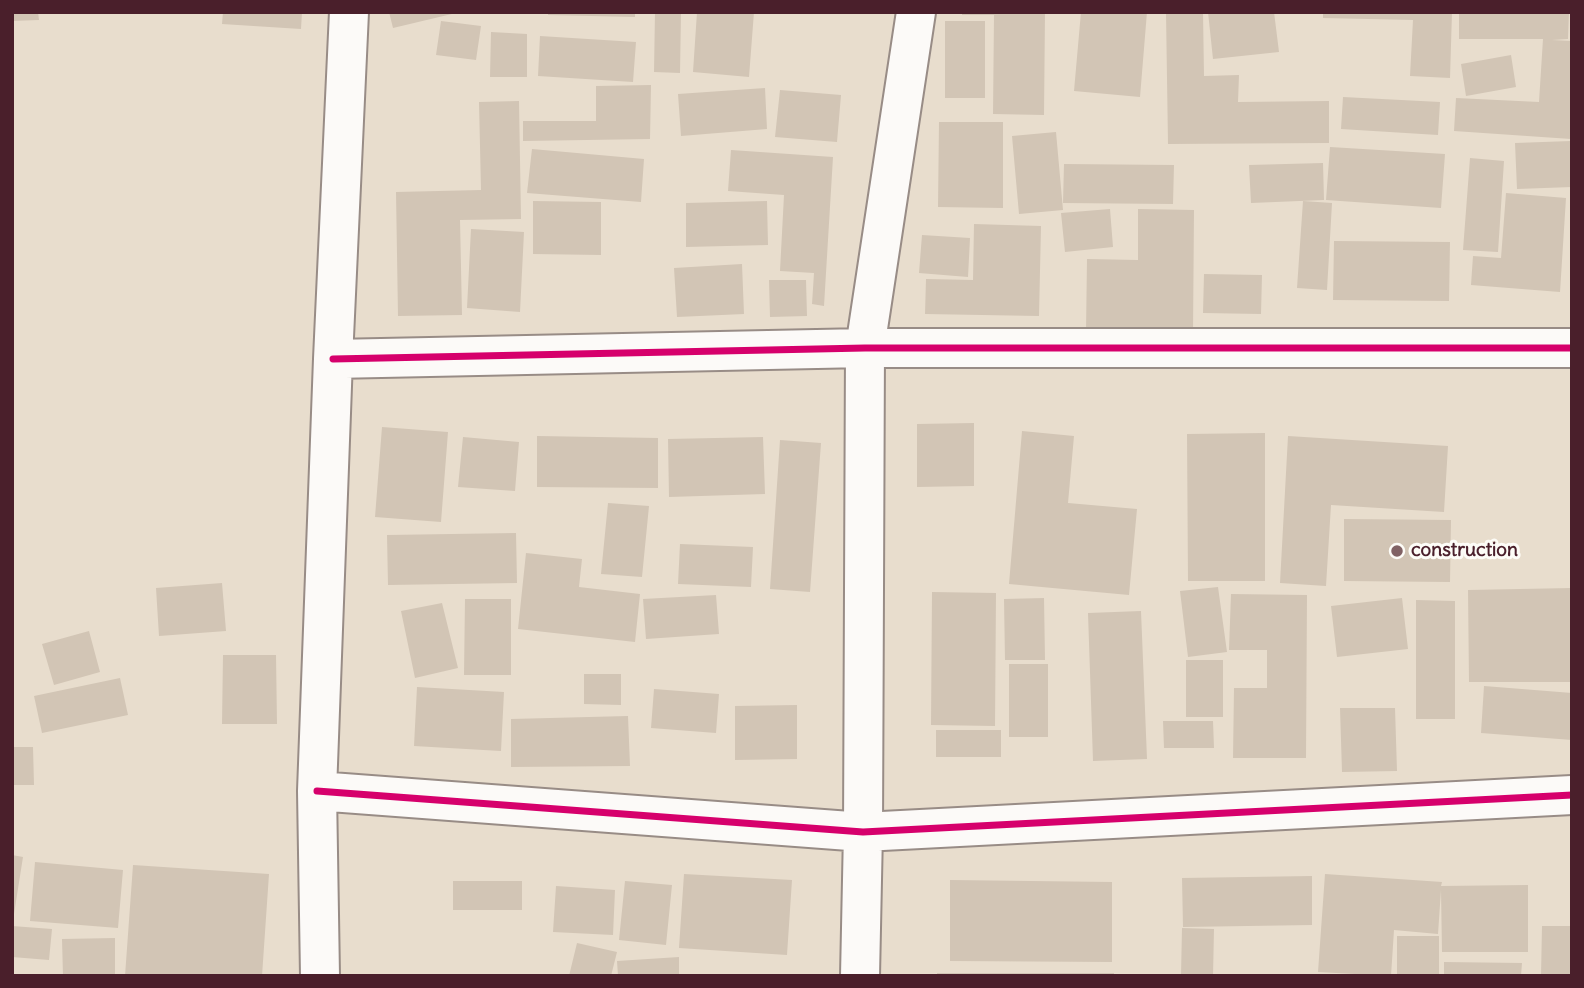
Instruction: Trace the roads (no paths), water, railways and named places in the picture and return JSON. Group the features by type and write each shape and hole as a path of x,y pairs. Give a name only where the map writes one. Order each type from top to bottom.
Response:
{"street":[{"path":"320,976 317,791 349,12"},
{"path":"860,976 865,348 916,12"},
{"path":"333,359 865,348 1572,348"},
{"path":"317,791 863,831 1572,795"}],"place":[{"name":"construction","path":"1397,551"}]}
